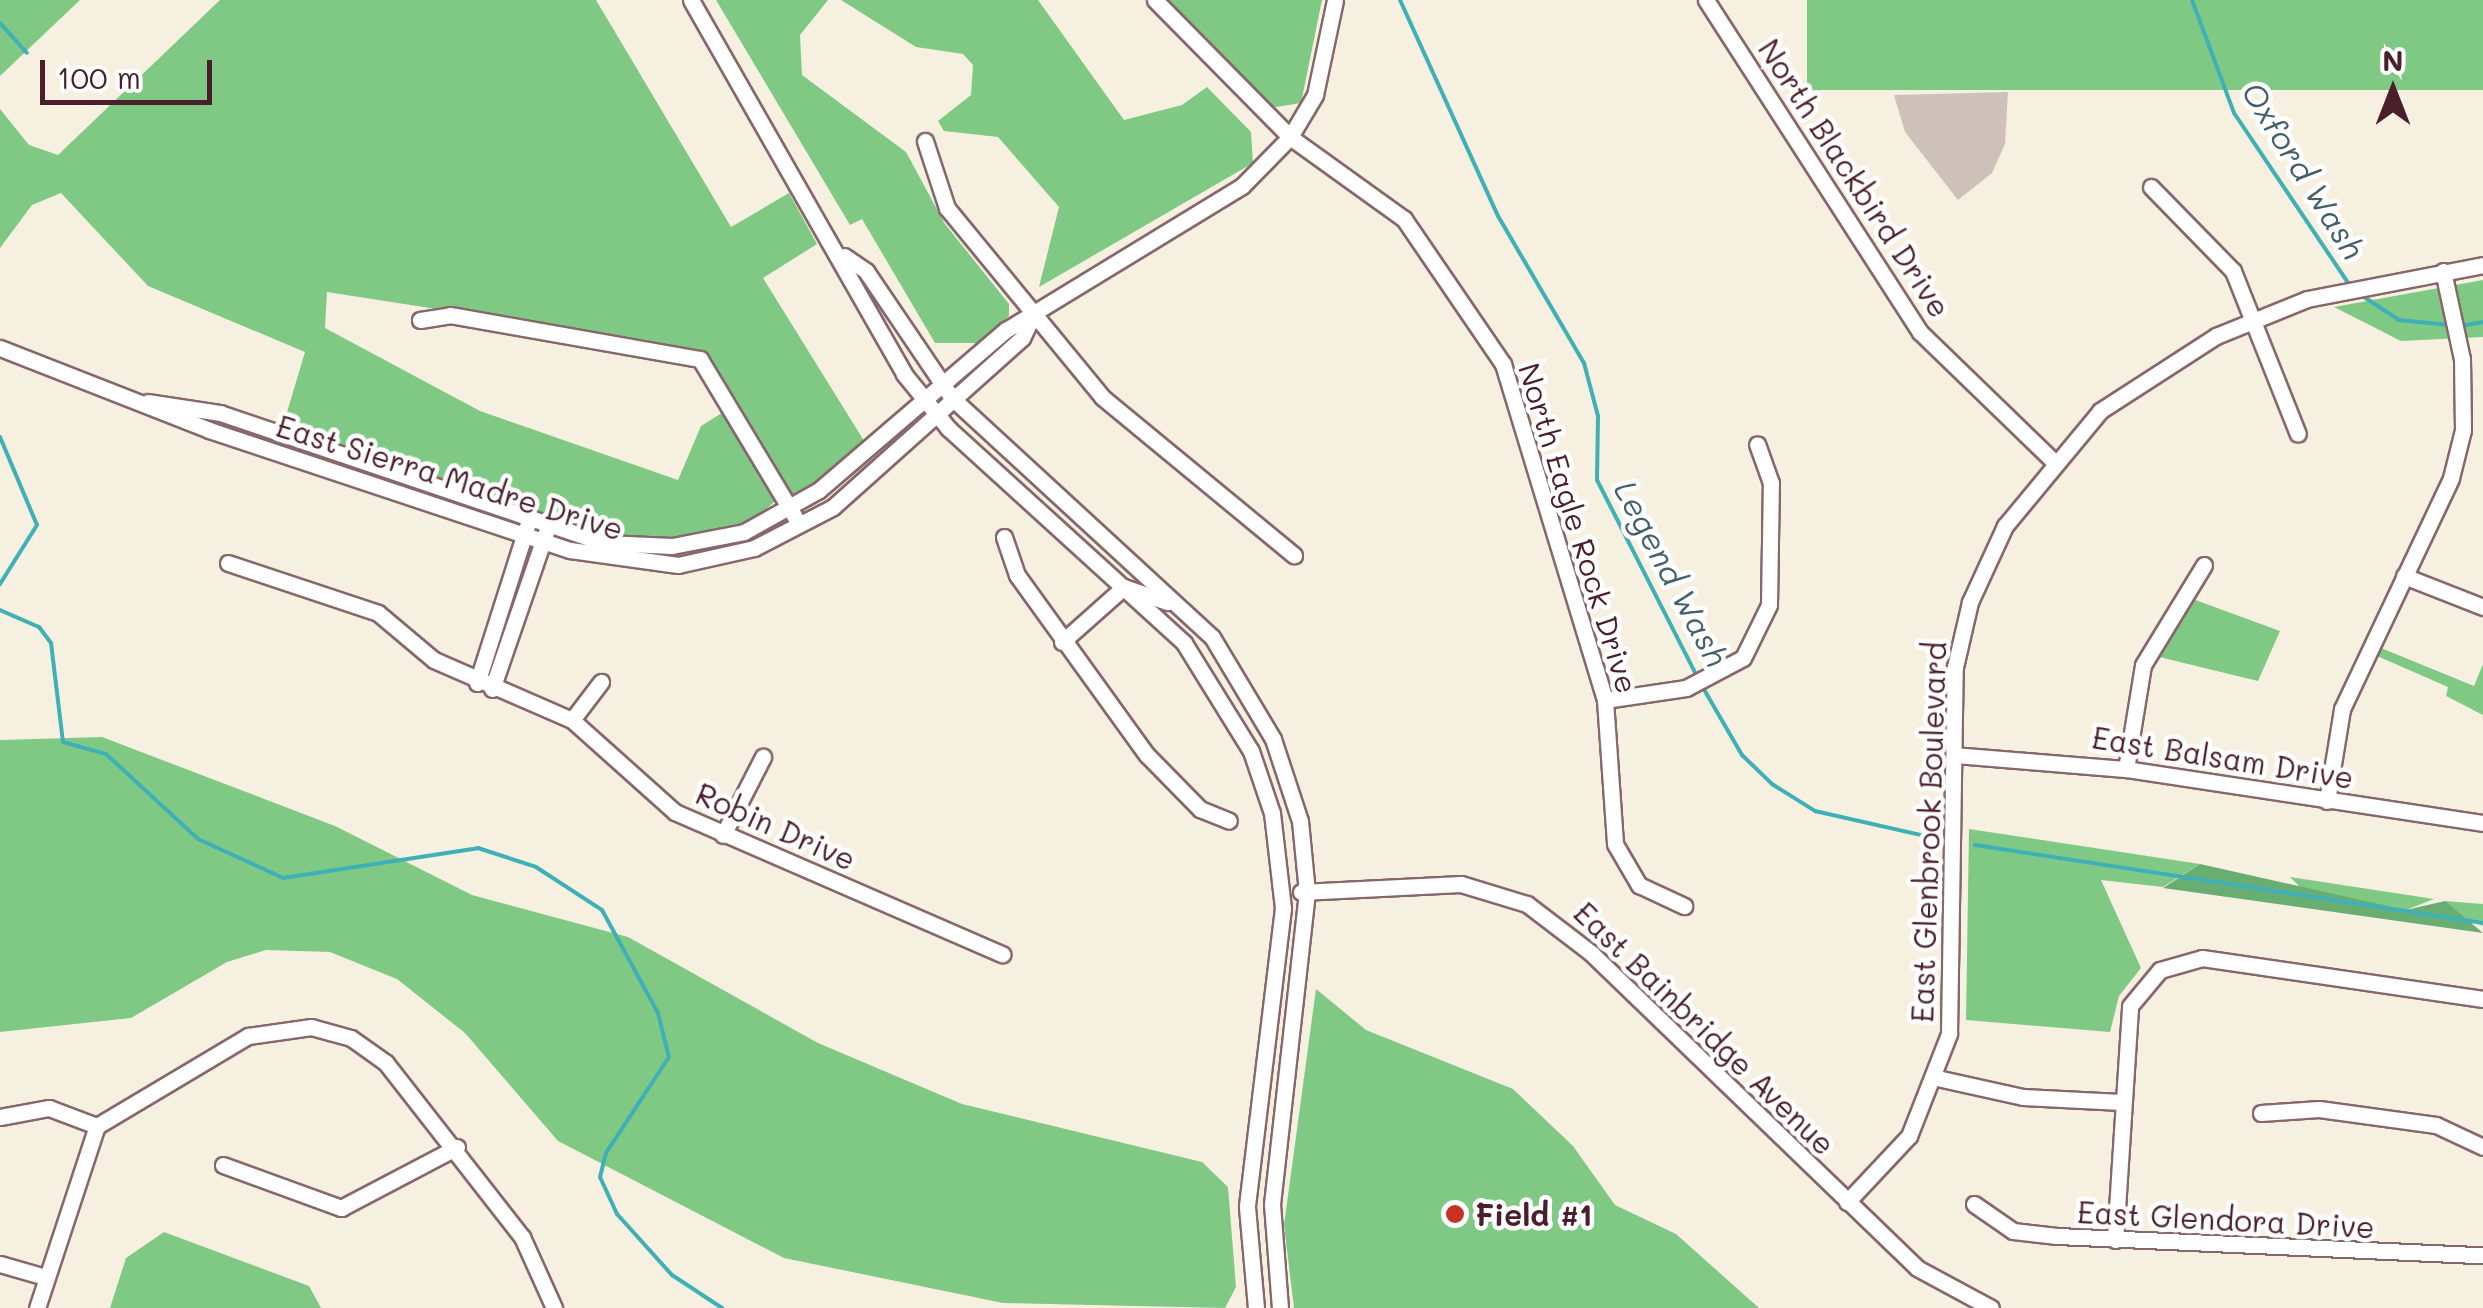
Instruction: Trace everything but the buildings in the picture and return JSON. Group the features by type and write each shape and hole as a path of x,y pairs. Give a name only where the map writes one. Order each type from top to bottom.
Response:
{"street":[{"path":"691,0 844,256 848,281 930,406 1184,644 1232,712 1272,812 1282,894 1247,1207 1256,1308"},
{"path":"1156,0 1290,138"},
{"path":"930,406 1032,315 1242,186 1290,138 1326,62 1335,0"},
{"name":"North Blackbird Drive","path":"1706,0 1920,332 2053,461"},
{"name":"North Eagle Rock Drive","path":"1290,138 1404,219 1503,364 1605,700 1615,844 1639,885 1684,906"},
{"path":"925,141 947,208 1032,315 1156,448 1294,555"},
{"path":"2152,187 2233,271 2256,318 2298,434"},
{"path":"844,256 866,272 948,392 1212,636 1288,778 1307,892 1272,1204 1280,1308"},
{"name":"East Glenbrook Boulevard","path":"1847,1202 1909,1136 1937,1078 1952,1011 1955,667 1970,602 2005,526 2053,461 2156,370 2256,318 2443,271 2483,265"},
{"path":"2327,801 2342,709 2404,576 2463,430 2462,359 2443,271"},
{"path":"420,320 450,315 700,359 800,524"},
{"name":"East Sierra Madre Drive","path":"0,348 525,535 598,558 678,565 716,560 833,507 930,406"},
{"name":"East Sierra Madre Drive","path":"148,402 220,413 630,548 672,546 734,535 790,509 930,406"},
{"path":"1605,700 1686,688 1743,658 1770,588 1771,482 1758,444"},
{"path":"484,686 530,518"},
{"path":"484,686 548,524"},
{"path":"1004,536 1062,642 1176,789 1229,821"},
{"name":"Robin Drive","path":"228,563 378,613 484,686 572,720 675,812 1002,954"},
{"path":"2126,768 2142,665 2204,565"},
{"path":"2404,576 2483,607"},
{"path":"1062,642 1124,587 1151,590 1212,636"},
{"path":"572,720 602,682"},
{"name":"East Balsam Drive","path":"1954,755 2126,768 2483,823"},
{"path":"723,835 763,757"},
{"name":"East Bainbridge Avenue","path":"1282,894 1461,884 1527,904 1592,953 1917,1268 1991,1308"},
{"path":"2115,1240 2130,1006 2160,970 2202,958 2483,999"},
{"path":"37,1308 97,1126 248,1036 311,1027 369,1048 457,1147 522,1237 554,1308"},
{"path":"1937,1078 2023,1097 2121,1102"},
{"path":"0,1117 49,1108 97,1126"},
{"path":"2261,1113 2319,1109 2436,1125 2483,1147"},
{"path":"224,1165 341,1208 457,1147"},
{"name":"East Glendora Drive","path":"1974,1204 2014,1231 2115,1240 2483,1255"},
{"path":"0,1264 45,1278"}],"shaded area":[{"path":"2008,92 2005,144 1992,173 1958,200 1905,132 1894,95"}],"green space":[{"path":"0,0 80,0 0,76"},
{"path":"220,0 596,0 731,227 789,193 817,244 763,278 866,444 794,498 694,349 327,292 325,328 480,411 678,480 701,426 725,411 777,499 751,524 666,541 585,530 282,429 305,352 148,286 61,193 32,205 0,248 0,109 29,145 58,155"},
{"path":"716,0 828,0 800,35 802,75 906,152 945,224 1009,304 1009,316 980,343 935,343 862,219 850,225"},
{"path":"841,0 1038,0 1124,120 1182,105 1207,87 1251,132 1253,163 1039,287 1059,207 998,137 944,131 938,121 971,95 973,65 963,54 916,47"},
{"path":"1165,0 1322,0 1301,103 1270,108"},
{"path":"1807,0 2483,0 2483,90 1807,90"},
{"path":"2483,280 2483,337 2401,341 2334,307"},
{"path":"2190,598 2280,631 2258,681 2155,656"},
{"path":"2381,648 2474,686 2483,664 2483,715 2446,696 2448,687 2377,656"},
{"path":"102,737 335,826 472,895 628,937 818,1043 962,1104 1202,1162 1228,1187 1236,1287 1225,1308 1003,1303 784,1258 558,1141 465,1033 397,979 330,952 266,950 227,962 131,1018 0,1032 0,740"},
{"path":"1969,829 2200,864 2163,887 2101,880 2141,968 2119,996 2110,1032 1966,1020"},
{"path":"2200,864 2406,910 2445,901 2483,933 2163,888"},
{"path":"2290,877 2434,899 2406,910 2306,893"},
{"path":"2445,901 2483,904 2483,926 2455,914"},
{"path":"1316,989 1366,1030 1513,1089 1573,1146 1615,1205 1676,1234 1759,1308 1294,1308 1284,1225"},
{"path":"164,1232 309,1286 321,1308 110,1308 126,1258"}],"waterway":[{"name":"Legend Wash","path":"1400,0 1498,216 1584,363 1598,416 1597,480 1698,678"},
{"name":"Oxford Wash","path":"2192,0 2234,113 2351,287"},
{"path":"0,23 27,53"},
{"name":"Oxford Wash","path":"2358,293 2399,320 2450,325"},
{"name":"Oxford Wash","path":"2459,326 2483,322"},
{"path":"0,437 37,525 0,584"},
{"path":"0,610 39,627 51,643 63,742 106,754 198,839 283,878 478,848 536,867 602,910 658,1013 669,1057 606,1153 600,1177 617,1214 672,1275 722,1308"},
{"name":"Legend Wash","path":"1702,686 1742,755 1772,784 1815,811 1929,837"},
{"name":"Legend Wash","path":"1975,845 2483,923"}],"place":[{"name":"Field #1","path":"1455,1214"}]}
